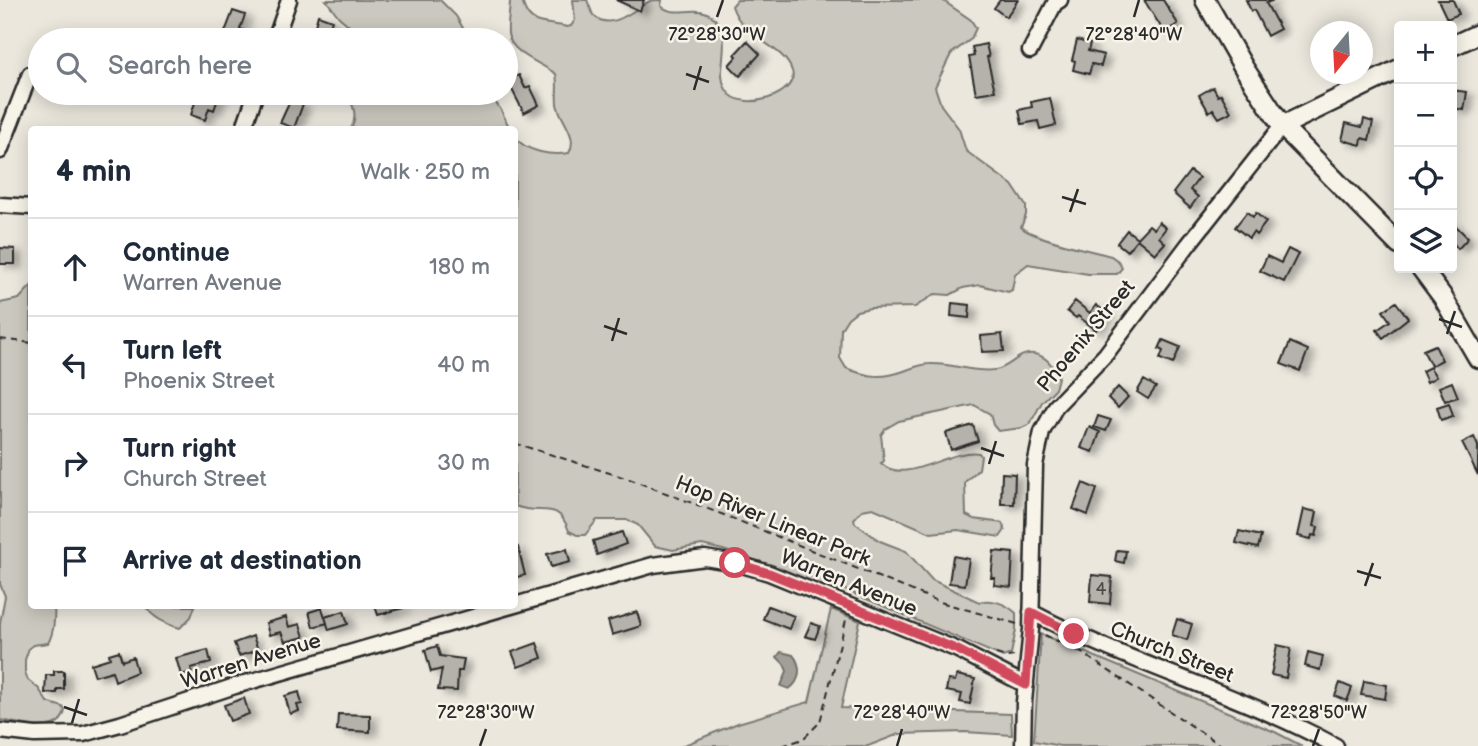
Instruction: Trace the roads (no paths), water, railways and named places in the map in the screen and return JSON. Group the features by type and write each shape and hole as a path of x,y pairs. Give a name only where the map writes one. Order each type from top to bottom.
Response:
{"street":[{"path":"279,28 289,0"},
{"path":"1030,51 1055,3 1060,0"},
{"path":"1205,0 1244,68 1282,126 1394,240"},
{"path":"1457,44 1478,34"},
{"name":"Phoenix Street","path":"1023,746 1031,612 1035,465 1042,432 1051,415 1078,381 1106,354 1188,244 1282,126 1394,71"},
{"path":"0,151 28,80"},
{"path":"244,126 252,105"},
{"path":"0,205 28,206"},
{"path":"1425,273 1442,296 1478,358"},
{"name":"Warren Avenue","path":"518,604 653,565 705,558 769,573 958,650 1026,685"},
{"name":"Warren Avenue","path":"0,731 35,735 83,734 235,686 501,609"},
{"name":"Church Street","path":"1031,612 1122,655 1271,714 1336,746"},
{"path":"35,735 52,746"}]}
